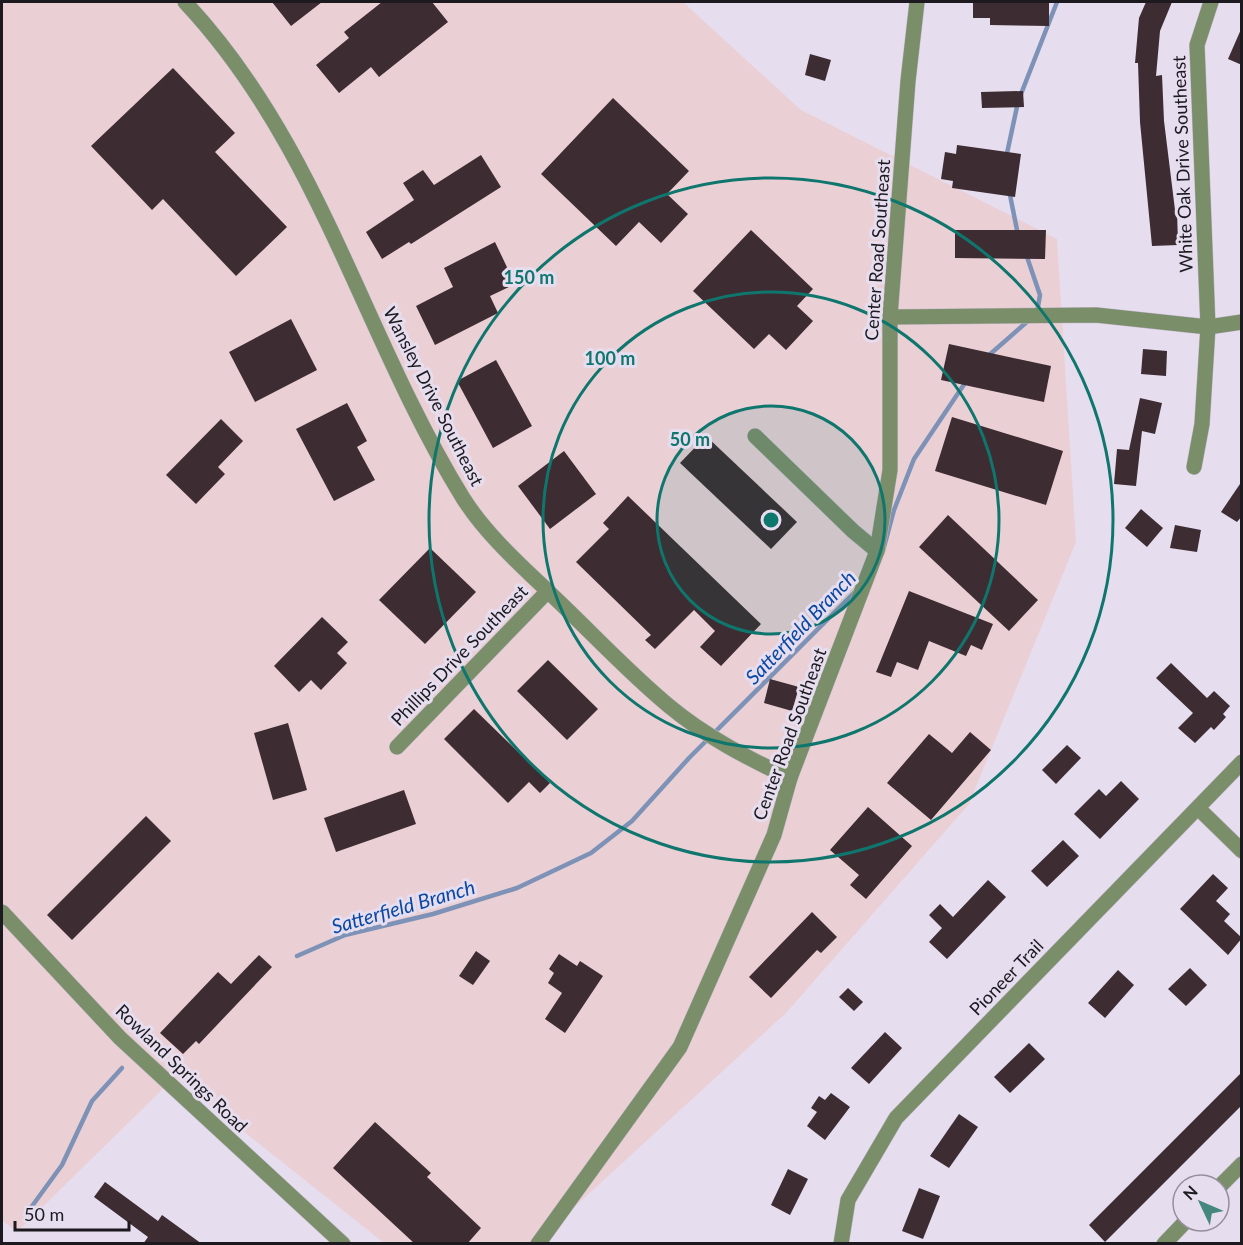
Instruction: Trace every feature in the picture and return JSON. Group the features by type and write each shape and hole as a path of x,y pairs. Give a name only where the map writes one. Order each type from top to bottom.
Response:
{"street":[{"name":"Wansley Drive Southeast","path":"185,2 245,76 286,140 315,193 404,385 465,500 507,551 668,705 729,747 790,778"},
{"name":"Center Road Southeast","path":"538,1244 680,1047 774,835 790,778 877,551 890,470 890,316 908,81 917,2"},
{"name":"White Oak Drive Southeast","path":"1194,467 1202,423 1209,327 1197,45 1211,2"},
{"path":"890,316 1096,315 1209,327 1242,322"},
{"path":"755,436 853,531 877,551"},
{"name":"Phillips Drive Southeast","path":"397,747 548,591"},
{"name":"Pioneer Trail","path":"841,1244 848,1200 896,1118 1242,762"},
{"path":"1198,808 1242,851"},
{"name":"Rowland Springs Road","path":"2,912 120,1038 344,1244"},
{"path":"1231,1175 1242,1164"},
{"path":"1164,1244 1175,1233"}],"shaded area":[{"path":"2,2 683,2 801,110 1057,239 1076,542 969,804 786,1013 535,1243 384,1243 175,1077 17,1232 2,1220"}],"building":[{"path":"272,2 322,2 291,26"},
{"path":"382,2 432,2 448,22 379,77 371,67 339,93 316,65 349,38 344,32"},
{"path":"973,2 1049,2 1049,26 990,25 990,18 973,18"},
{"path":"1146,2 1172,2 1160,31 1156,76 1162,75 1164,121 1175,210 1177,210 1178,245 1152,246 1140,122 1138,63 1135,63 1139,18"},
{"path":"1242,27 1242,65 1228,59"},
{"path":"810,54 831,60 825,81 805,75"},
{"path":"173,68 235,133 215,152 287,227 236,276 163,199 152,210 91,146"},
{"path":"1023,91 1024,107 982,108 981,92"},
{"path":"613,98 689,171 667,194 688,214 661,243 639,222 616,246 541,174"},
{"path":"957,145 1021,154 1015,197 952,188 953,181 941,179 945,152 956,154"},
{"path":"481,155 501,187 411,244 409,242 382,259 366,232 414,200 403,183 423,170 434,185"},
{"path":"751,230 813,289 797,306 813,321 786,350 769,334 754,349 693,291"},
{"path":"955,230 1046,230 1045,259 955,258"},
{"path":"495,242 515,284 490,296 498,313 435,345 416,306 453,287 444,268"},
{"path":"291,319 317,370 255,402 229,352"},
{"path":"949,344 1051,366 1044,402 941,380"},
{"path":"1143,349 1167,351 1166,376 1141,374"},
{"path":"496,360 532,426 493,448 457,381"},
{"path":"1140,398 1162,403 1155,434 1142,431 1136,486 1114,484 1117,449 1129,450"},
{"path":"347,403 367,441 357,447 375,480 334,501 296,429"},
{"path":"952,417 1063,451 1046,505 935,471"},
{"path":"221,419 243,441 218,467 225,474 196,504 166,475"},
{"path":"706,436 797,522 771,549 680,463"},
{"path":"564,451 596,494 550,529 518,486"},
{"path":"1242,481 1242,516 1237,522 1221,512"},
{"path":"628,496 761,624 721,666 700,647 715,631 694,610 655,649 645,640 651,635 576,562 609,529 603,523"},
{"path":"1141,509 1163,528 1147,547 1125,528"},
{"path":"948,515 1038,600 1009,631 919,547"},
{"path":"1175,525 1201,530 1197,552 1170,548"},
{"path":"430,548 476,592 425,644 379,600"},
{"path":"909,591 993,624 982,650 971,645 966,656 929,641 918,670 897,662 891,677 876,672"},
{"path":"322,617 348,642 337,653 347,663 321,690 311,680 299,692 274,666"},
{"path":"548,660 598,709 567,740 517,691"},
{"path":"1171,663 1207,698 1214,691 1230,706 1223,714 1226,717 1214,730 1211,727 1195,743 1178,728 1193,713 1156,678"},
{"path":"770,679 799,687 792,711 764,703"},
{"path":"474,709 550,783 540,793 529,782 508,803 444,739"},
{"path":"288,723 307,790 273,800 254,733"},
{"path":"970,732 991,750 931,820 887,783 929,734 952,753"},
{"path":"1067,745 1081,758 1056,784 1042,770"},
{"path":"1121,781 1139,799 1100,839 1074,814 1099,789 1106,796"},
{"path":"404,790 416,824 336,852 324,818"},
{"path":"868,807 912,846 866,899 850,885 859,875 830,850"},
{"path":"146,816 171,841 72,940 47,915"},
{"path":"1063,840 1079,856 1047,887 1031,871"},
{"path":"1213,874 1228,888 1216,901 1230,914 1224,921 1242,938 1228,955 1180,909"},
{"path":"988,880 1006,897 947,959 929,942 942,928 929,915 940,904 953,917"},
{"path":"812,912 837,937 821,953 817,950 771,998 749,977"},
{"path":"476,951 490,961 473,985 459,976"},
{"path":"559,954 577,966 580,961 603,976 565,1033 545,1019 562,993 548,983 554,973 549,969"},
{"path":"259,955 272,967 199,1044 196,1041 183,1054 160,1033 218,972 231,984"},
{"path":"1190,968 1207,985 1186,1006 1168,989"},
{"path":"1118,970 1134,985 1105,1018 1088,1003"},
{"path":"848,988 863,1002 854,1011 839,997"},
{"path":"885,1032 902,1048 869,1084 851,1068"},
{"path":"1029,1043 1045,1059 1010,1093 994,1077"},
{"path":"1242,1072 1242,1105 1174,1173 1171,1173 1171,1176 1105,1242 1089,1225"},
{"path":"831,1093 850,1107 825,1140 807,1126 817,1112 811,1108 819,1096 825,1100"},
{"path":"959,1114 978,1127 949,1168 930,1156"},
{"path":"375,1122 431,1173 427,1177 481,1228 467,1244 415,1244 333,1168"},
{"path":"788,1169 808,1179 790,1215 771,1205"},
{"path":"105,1182 158,1221 162,1215 202,1244 143,1244 148,1237 94,1197"},
{"path":"919,1188 940,1196 923,1239 902,1231"}],"waterway":[{"name":"Satterfield Branch","path":"1021,94 1057,2"},
{"name":"Satterfield Branch","path":"1006,158 1018,102"},
{"name":"Satterfield Branch","path":"1009,190 1018,235"},
{"name":"Satterfield Branch","path":"1026,254 1040,295 1037,312"},
{"name":"Satterfield Branch","path":"988,356 1029,320"},
{"name":"Satterfield Branch","path":"883,551 894,510 914,459 967,380"},
{"name":"Satterfield Branch","path":"297,956 345,935 433,914 517,888 591,853 632,821 689,758 855,592"},
{"name":"Satterfield Branch","path":"27,1213 62,1165 92,1101 122,1068"}]}
